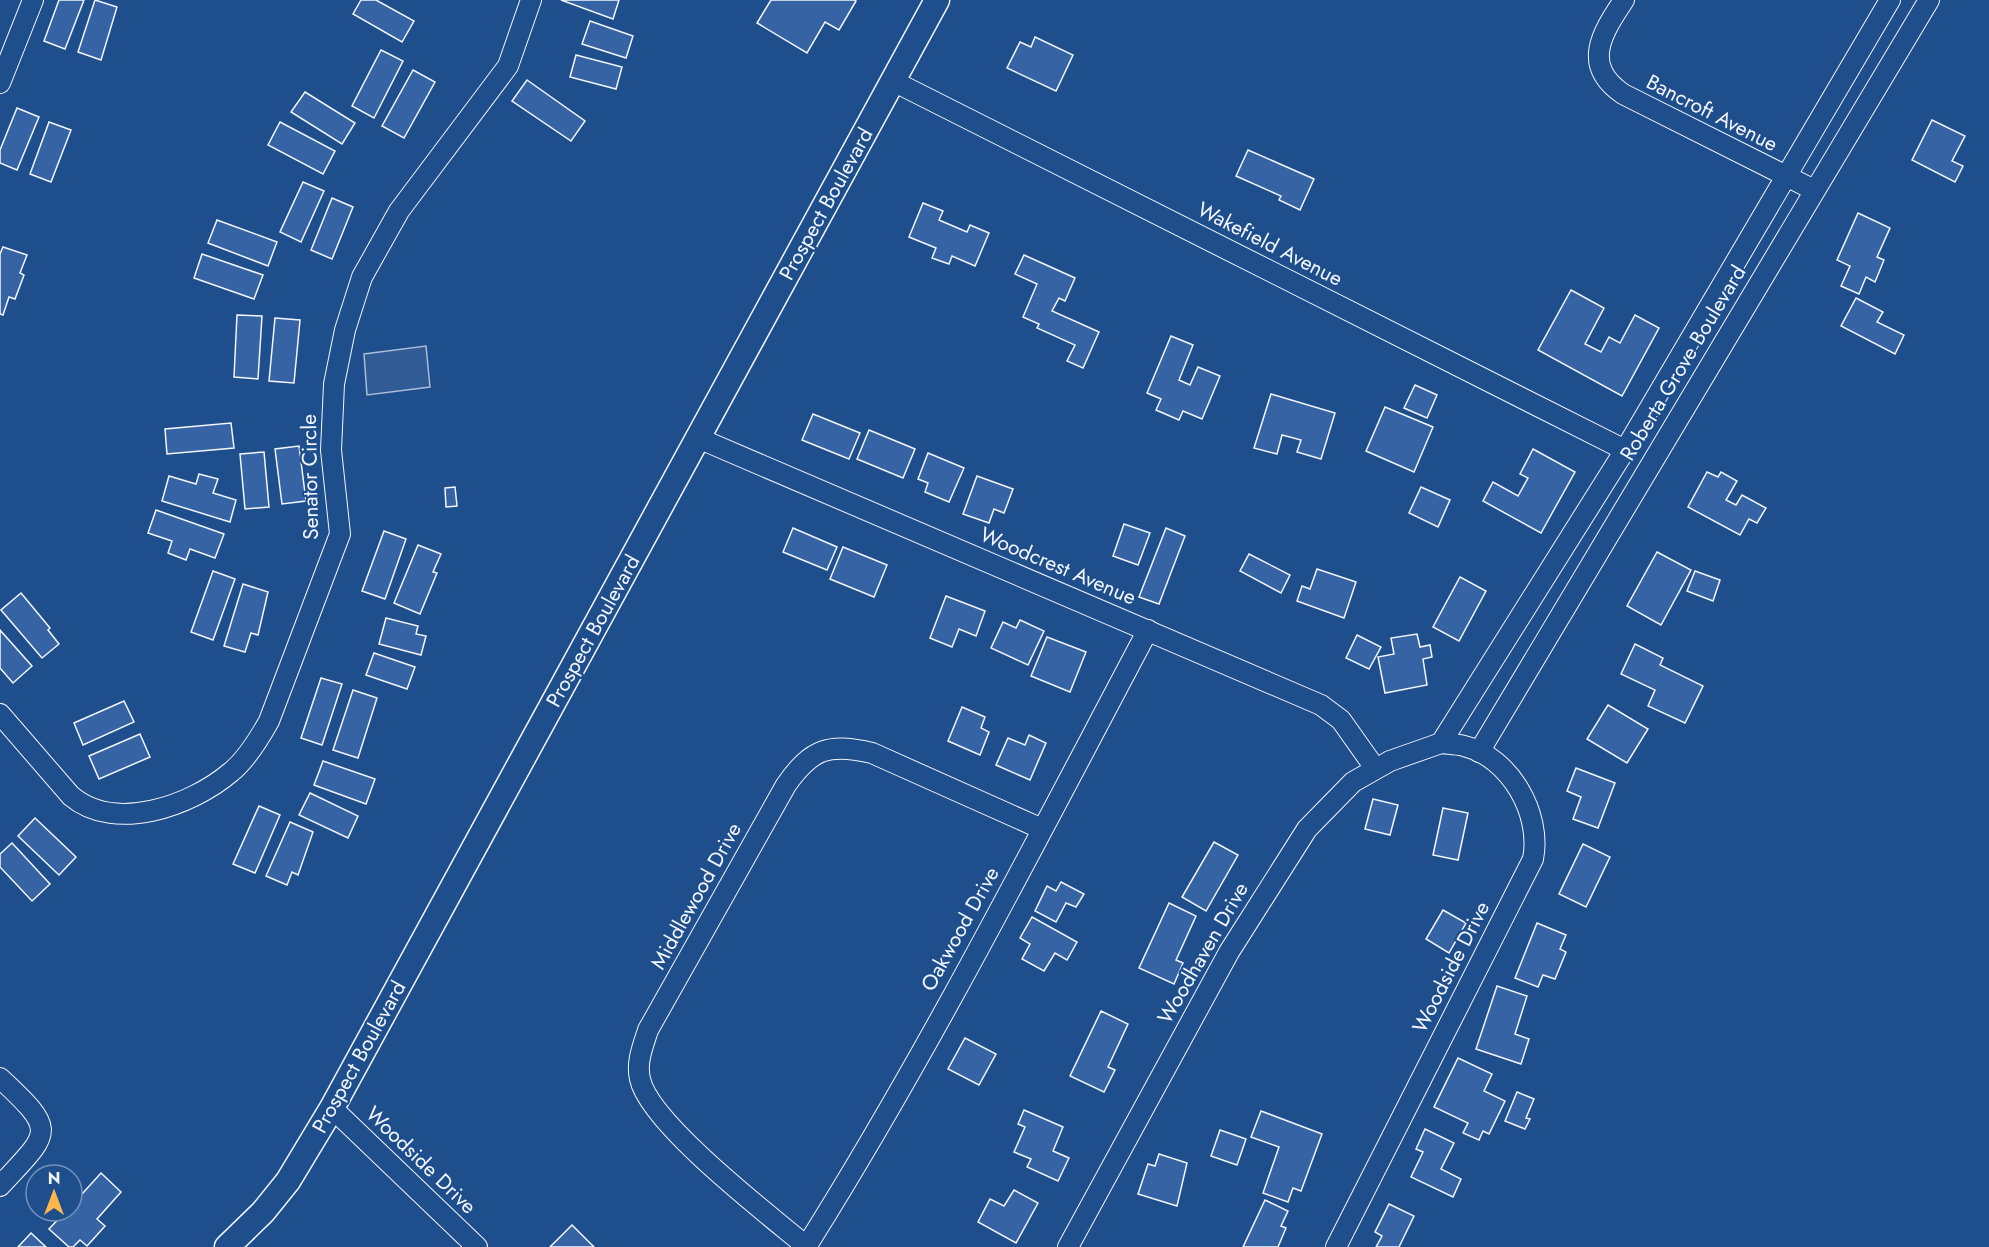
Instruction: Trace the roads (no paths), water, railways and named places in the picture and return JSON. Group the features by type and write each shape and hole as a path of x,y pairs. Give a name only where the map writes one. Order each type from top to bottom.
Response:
{"main road":[{"name":"Prospect Boulevard","path":"227,1247 263,1212 288,1181 332,1108 938,0"}],"street":[{"path":"0,83 33,0"},
{"name":"Senator Circle","path":"0,714 70,796 82,805 105,812 148,811 206,790 232,771 259,740 273,710 340,534 331,450 334,384 345,330 362,278 399,211 508,66 531,0"},
{"name":"Bancroft Avenue","path":"1624,0 1600,41 1600,66 1609,84 1623,94 1814,190"},
{"name":"Roberta Grove Boulevard","path":"1441,743 1625,450 1890,0"},
{"name":"Roberta Grove Boulevard","path":"1479,752 1929,0"},
{"name":"Wakefield Avenue","path":"893,81 1625,450"},
{"name":"Woodcrest Avenue","path":"698,438 1321,705 1341,720 1375,768"},
{"name":"Oakwood Drive","path":"806,1247 872,1140 1148,630"},
{"name":"Woodside Drive","path":"1335,1247 1533,859 1536,846 1531,813 1522,794 1494,762 1465,746 1441,743"},
{"name":"Woodhaven Drive","path":"1068,1247 1229,952 1307,829 1353,782 1375,768 1441,743"},
{"name":"Middlewood Drive","path":"806,1247 725,1179 653,1106 640,1078 638,1060 648,1030 786,785 809,758 824,750 845,747 872,753 1042,829"},
{"path":"0,1078 34,1111 41,1127 37,1146 0,1186"},
{"name":"Woodside Drive","path":"332,1108 477,1247"}]}
